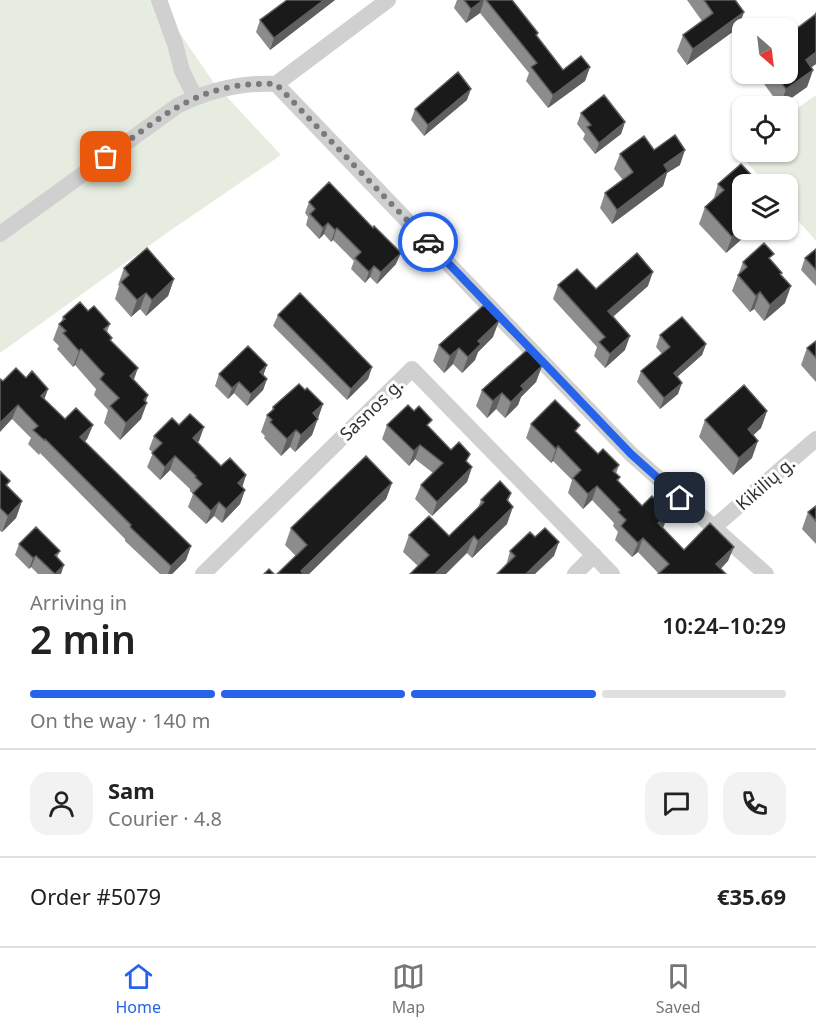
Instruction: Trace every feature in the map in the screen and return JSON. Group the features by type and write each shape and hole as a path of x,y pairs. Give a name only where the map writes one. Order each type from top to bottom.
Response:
{"street":[{"path":"159,0 182,71 195,97"},
{"path":"0,234 177,106 209,92 252,83 276,84 388,0"},
{"path":"276,84 631,454 766,574"},
{"name":"Sasnos g.","path":"203,574 412,369 612,574"},
{"name":"Kikilių g.","path":"713,528 816,439"},
{"path":"575,574 594,555"}],"shaded area":[{"path":"0,0 157,0 214,83 281,155 171,230 0,353"},
{"path":"816,95 816,241 798,220 798,174 757,174 747,162 798,162 798,108"}],"building":[{"path":"287,0 324,0 274,38 260,20"},
{"path":"464,0 483,0 471,9"},
{"path":"486,0 512,0 563,70 581,56 590,67 553,95 531,67 537,63"},
{"path":"704,0 735,0 744,12 732,18 732,21 693,49 683,35 713,13"},
{"path":"816,14 816,52 806,60 813,70 798,81 798,28"},
{"path":"458,72 471,89 428,125 415,109"},
{"path":"782,84 793,84 786,89"},
{"path":"604,95 625,122 599,143 587,127 591,125 581,113"},
{"path":"675,135 685,150 664,165 668,171 617,210 605,193 633,172 620,154 644,136 654,150"},
{"path":"741,164 750,174 732,174 732,237 705,207 724,190 718,184"},
{"path":"329,182 373,228 374,226 401,253 381,272 374,266 369,272 355,258 361,252 337,228 335,230 328,223 323,228 310,214 315,209 309,202"},
{"path":"764,243 774,254 769,258 791,286 770,305 760,292 756,296 738,275 747,267 743,262"},
{"path":"147,248 174,279 152,300 146,293 137,300 121,282 129,275 124,268"},
{"path":"816,249 816,270 805,258"},
{"path":"637,253 653,272 608,311 630,336 610,354 599,342 605,337 558,285 577,269 596,289"},
{"path":"300,293 372,367 351,389 278,315"},
{"path":"80,302 88,311 94,306 110,324 104,329 112,338 110,340 138,368 130,376 148,395 144,400 147,403 126,423 110,406 119,398 100,379 104,374 81,349 79,351 63,333 66,331 59,324 65,319 63,317"},
{"path":"484,305 499,321 478,341 481,344 468,357 459,348 450,356 439,345"},
{"path":"682,317 706,344 674,373 682,383 664,398 641,371 670,347 660,335"},
{"path":"816,341 816,358 807,348"},
{"path":"248,346 267,365 260,372 267,379 251,394 239,382 232,388 219,374"},
{"path":"527,350 542,366 521,386 524,389 511,402 502,393 493,401 482,390"},
{"path":"16,368 26,378 32,371 48,389 41,396 65,419 76,408 93,425 80,437 191,546 171,566 45,439 33,430 38,426 18,405 0,423 0,379 3,381"},
{"path":"299,384 305,390 307,388 323,404 313,413 318,419 301,435 296,430 287,439 270,422 272,420 267,415"},
{"path":"744,385 767,411 748,429 758,441 739,458 705,420"},
{"path":"555,400 580,425 575,431 598,454 603,449 619,465 613,471 620,477 617,480 642,506 652,496 669,513 658,523 684,550 710,523 734,547 716,564 726,574 658,574 669,564 643,538 638,543 621,526 626,520 618,512 620,510 597,486 588,494 573,478 581,470 558,446 556,449 531,424"},
{"path":"408,405 414,411 419,406 432,420 427,425 451,450 459,442 470,454 466,461 472,467 437,502 421,485 443,463 420,445 414,451 387,425"},
{"path":"190,414 204,427 193,438 221,466 230,458 246,475 238,483 245,490 226,509 219,502 211,511 193,493 202,484 175,456 165,467 152,453 162,443 154,436 172,418 179,425"},
{"path":"366,456 392,483 301,571 304,574 277,574 307,545 291,528"},
{"path":"0,471 10,481 6,485 22,501 8,516 0,508"},
{"path":"500,481 511,493 507,500 513,507 478,541 474,536 435,574 410,574 429,555 409,535 429,516 449,536 484,502 481,500"},
{"path":"816,506 816,521 808,512"},
{"path":"36,527 60,551 55,555 64,565 55,574 19,544"},
{"path":"545,528 559,542 526,574 497,574 515,556 510,551 530,532 535,537"},
{"path":"269,569 274,574 264,574"}],"way so far":[{"path":"106,157 177,106 195,97 252,83 276,84 428,242"}],"route":[{"path":"428,242 631,454 680,498"}]}
